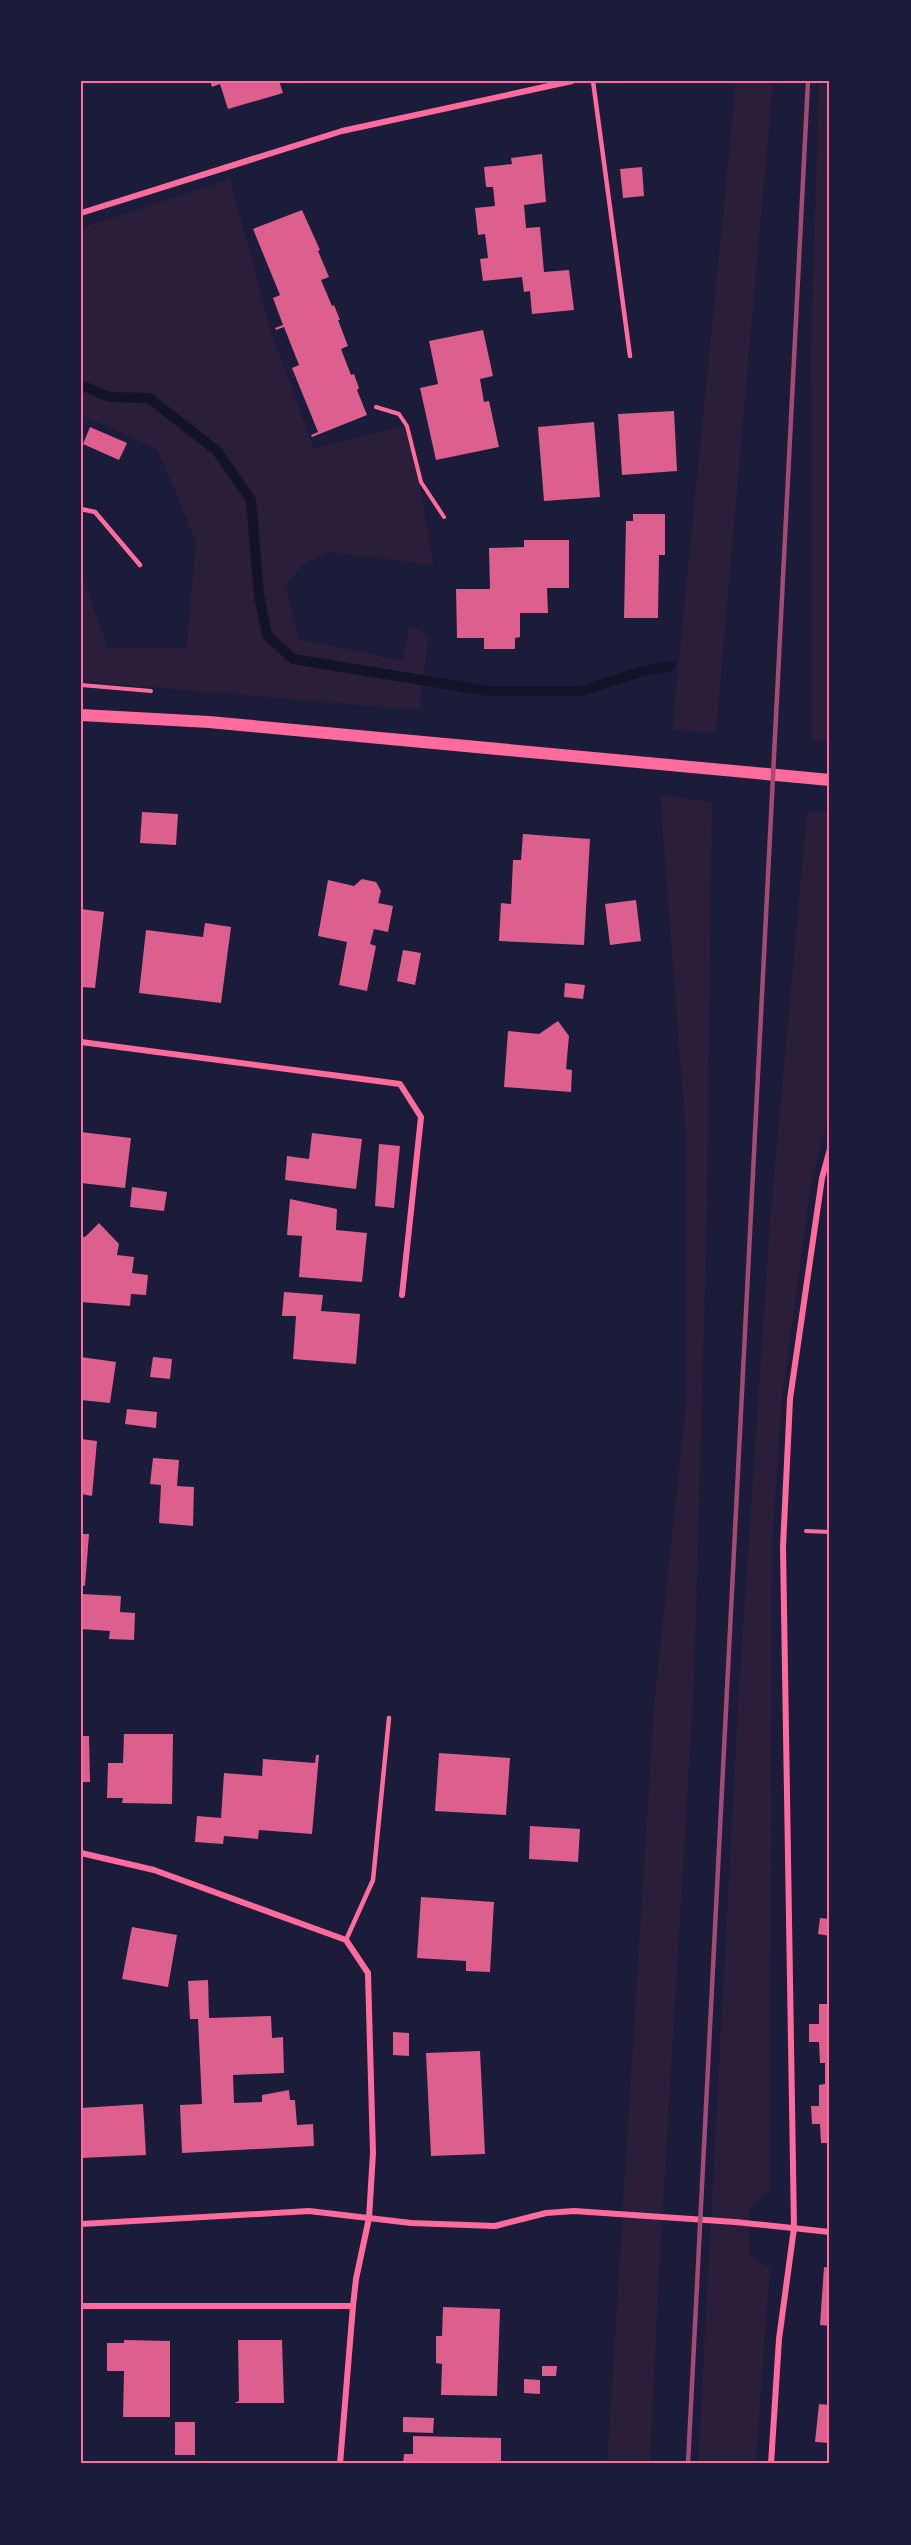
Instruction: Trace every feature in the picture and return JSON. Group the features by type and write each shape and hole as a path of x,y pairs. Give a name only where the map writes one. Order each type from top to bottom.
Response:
{"main road":[{"path":"81,715 268,728 830,780"}],"street":[{"path":"81,213 342,131 572,81"},
{"path":"81,1042 400,1084 421,1117 402,1295"},
{"path":"771,2464 779,2339 794,2228 783,1547 790,1399 822,1178 830,1149"},
{"path":"81,1853 154,1870 346,1940 368,1973 373,2153 369,2218 356,2279 353,2306 340,2464"},
{"path":"81,2224 309,2211 411,2223 495,2226 546,2213 574,2211 830,2232"},
{"path":"81,2306 353,2306"}],"lane":[{"path":"593,81 630,356"},
{"path":"81,509 95,512 140,566"},
{"path":"346,1940 373,1880 390,1718"}],"path":[{"path":"376,407 399,414 406,426 421,482 444,517"}],"shaded area":[{"path":"736,81 773,81 716,732 672,730"},
{"path":"819,81 830,87 830,743 812,740 811,345"},
{"path":"230,179 272,335 314,449 404,426 419,479 433,565 330,552 304,564 286,585 299,639 403,661 409,626 429,635 419,710 81,681 81,573 108,648 186,648 196,541 157,449 81,415 81,228"},
{"path":"660,795 712,802 707,1217 694,1685 650,2464 607,2464 654,1704 686,1403 686,1138"},
{"path":"807,811 830,812 830,1112 811,1185 782,1397 772,1548 770,2189 749,2210 749,2254 770,2268 756,2464 698,2464 739,1685 770,1219"}],"building":[{"path":"210,81 279,81 283,93 228,109 220,84 212,87"},
{"path":"542,154 546,202 524,205 526,228 540,227 544,272 569,270 574,310 532,314 530,291 524,292 522,277 483,281 480,259 488,258 485,234 478,235 475,208 495,206 493,187 486,187 484,167 512,164 511,158"},
{"path":"642,167 644,196 623,198 620,169"},
{"path":"302,210 329,277 321,280 340,320 338,320 348,346 341,349 351,375 354,374 359,388 357,390 367,415 312,437 311,435 318,432 292,368 299,365 284,327 276,330 275,328 283,325 273,298 280,295 253,229"},
{"path":"483,330 493,376 480,379 484,402 489,401 499,447 436,460 420,388 438,384 429,341"},
{"path":"674,411 677,471 622,475 618,414"},
{"path":"594,422 600,497 544,501 538,427"},
{"path":"90,427 127,443 119,460 83,444"},
{"path":"633,514 665,514 665,555 659,555 658,618 624,618 626,521 633,521"},
{"path":"524,540 569,540 569,588 547,588 548,613 520,613 520,637 515,638 515,649 484,649 484,638 457,638 456,589 490,589 489,548 524,547"},
{"path":"142,812 178,814 176,845 140,843"},
{"path":"523,834 590,839 584,945 499,941 501,903 511,904 513,860 521,860"},
{"path":"362,879 376,882 381,891 378,903 393,906 388,932 374,929 370,944 376,946 367,991 339,985 347,942 318,936 328,880 354,886"},
{"path":"636,900 641,941 610,945 605,904"},
{"path":"81,909 104,912 95,988 81,987"},
{"path":"205,923 231,927 221,1003 139,993 146,930 203,937"},
{"path":"403,950 421,953 415,985 397,981"},
{"path":"565,983 585,985 583,999 564,997"},
{"path":"558,1021 569,1036 566,1069 572,1070 571,1092 504,1087 508,1031 539,1034"},
{"path":"81,1132 131,1138 125,1188 81,1183"},
{"path":"312,1133 362,1139 356,1189 285,1180 287,1156 309,1159"},
{"path":"379,1144 400,1146 394,1208 375,1206"},
{"path":"132,1187 167,1192 164,1211 130,1207"},
{"path":"290,1199 337,1209 336,1230 367,1233 362,1282 299,1277 302,1236 287,1235"},
{"path":"99,1223 119,1244 117,1255 134,1257 132,1273 148,1275 146,1295 131,1294 130,1306 81,1302 81,1236 85,1237"},
{"path":"284,1292 323,1295 321,1311 360,1314 356,1364 293,1359 296,1316 282,1316"},
{"path":"81,1357 116,1362 110,1403 81,1400"},
{"path":"153,1357 172,1359 170,1379 150,1377"},
{"path":"127,1409 157,1412 156,1428 125,1424"},
{"path":"81,1439 97,1441 92,1496 81,1494"},
{"path":"153,1458 179,1460 177,1486 194,1487 193,1526 159,1523 161,1485 150,1484"},
{"path":"81,1534 89,1534 85,1586 81,1585"},
{"path":"81,1594 121,1596 120,1612 135,1613 134,1640 109,1639 110,1631 81,1629"},
{"path":"124,1734 173,1734 172,1804 122,1803 123,1798 107,1798 108,1763 123,1763"},
{"path":"81,1736 89,1736 90,1782 81,1782"},
{"path":"439,1753 510,1758 506,1815 435,1811"},
{"path":"316,1755 319,1755 312,1834 259,1830 258,1839 224,1836 223,1844 195,1842 197,1816 221,1818 224,1773 262,1776 263,1759 315,1763"},
{"path":"530,1826 580,1829 578,1862 529,1859"},
{"path":"421,1897 494,1902 490,1972 466,1971 466,1961 417,1958"},
{"path":"820,1918 830,1919 830,1936 818,1934"},
{"path":"132,1927 177,1935 168,1987 122,1979"},
{"path":"208,1980 209,2018 271,2016 272,2038 283,2037 284,2073 233,2075 234,2103 262,2102 262,2095 289,2090 290,2100 295,2100 297,2125 313,2124 314,2146 182,2153 180,2105 202,2104 198,2019 190,2019 188,1981"},
{"path":"819,2004 830,2004 830,2143 821,2143 820,2124 812,2124 811,2106 819,2106 819,2085 825,2084 825,2063 820,2063 819,2042 809,2042 809,2024 819,2024"},
{"path":"393,2032 409,2033 409,2056 393,2055"},
{"path":"480,2051 485,2154 431,2156 426,2053"},
{"path":"143,2104 146,2155 81,2158 81,2108"},
{"path":"824,2267 830,2268 830,2326 820,2325"},
{"path":"443,2307 500,2309 497,2396 441,2395 442,2364 436,2363 436,2336 442,2336"},
{"path":"124,2340 170,2341 170,2417 123,2417 124,2371 107,2371 107,2343 124,2343"},
{"path":"238,2340 282,2340 284,2403 234,2403 239,2401"},
{"path":"542,2366 557,2366 556,2376 542,2376"},
{"path":"524,2379 540,2380 540,2394 524,2393"},
{"path":"819,2404 830,2405 830,2443 815,2442"},
{"path":"403,2417 434,2418 433,2433 403,2432"},
{"path":"175,2422 195,2422 195,2455 175,2455"},
{"path":"413,2436 501,2438 501,2464 403,2464 404,2454 413,2454"}],"waterway":[{"path":"81,385 109,397 149,398 217,451 251,500 259,595 267,635 293,659 489,691 582,691 640,672 670,666"}],"railway":[{"path":"688,2464 808,81"}]}
